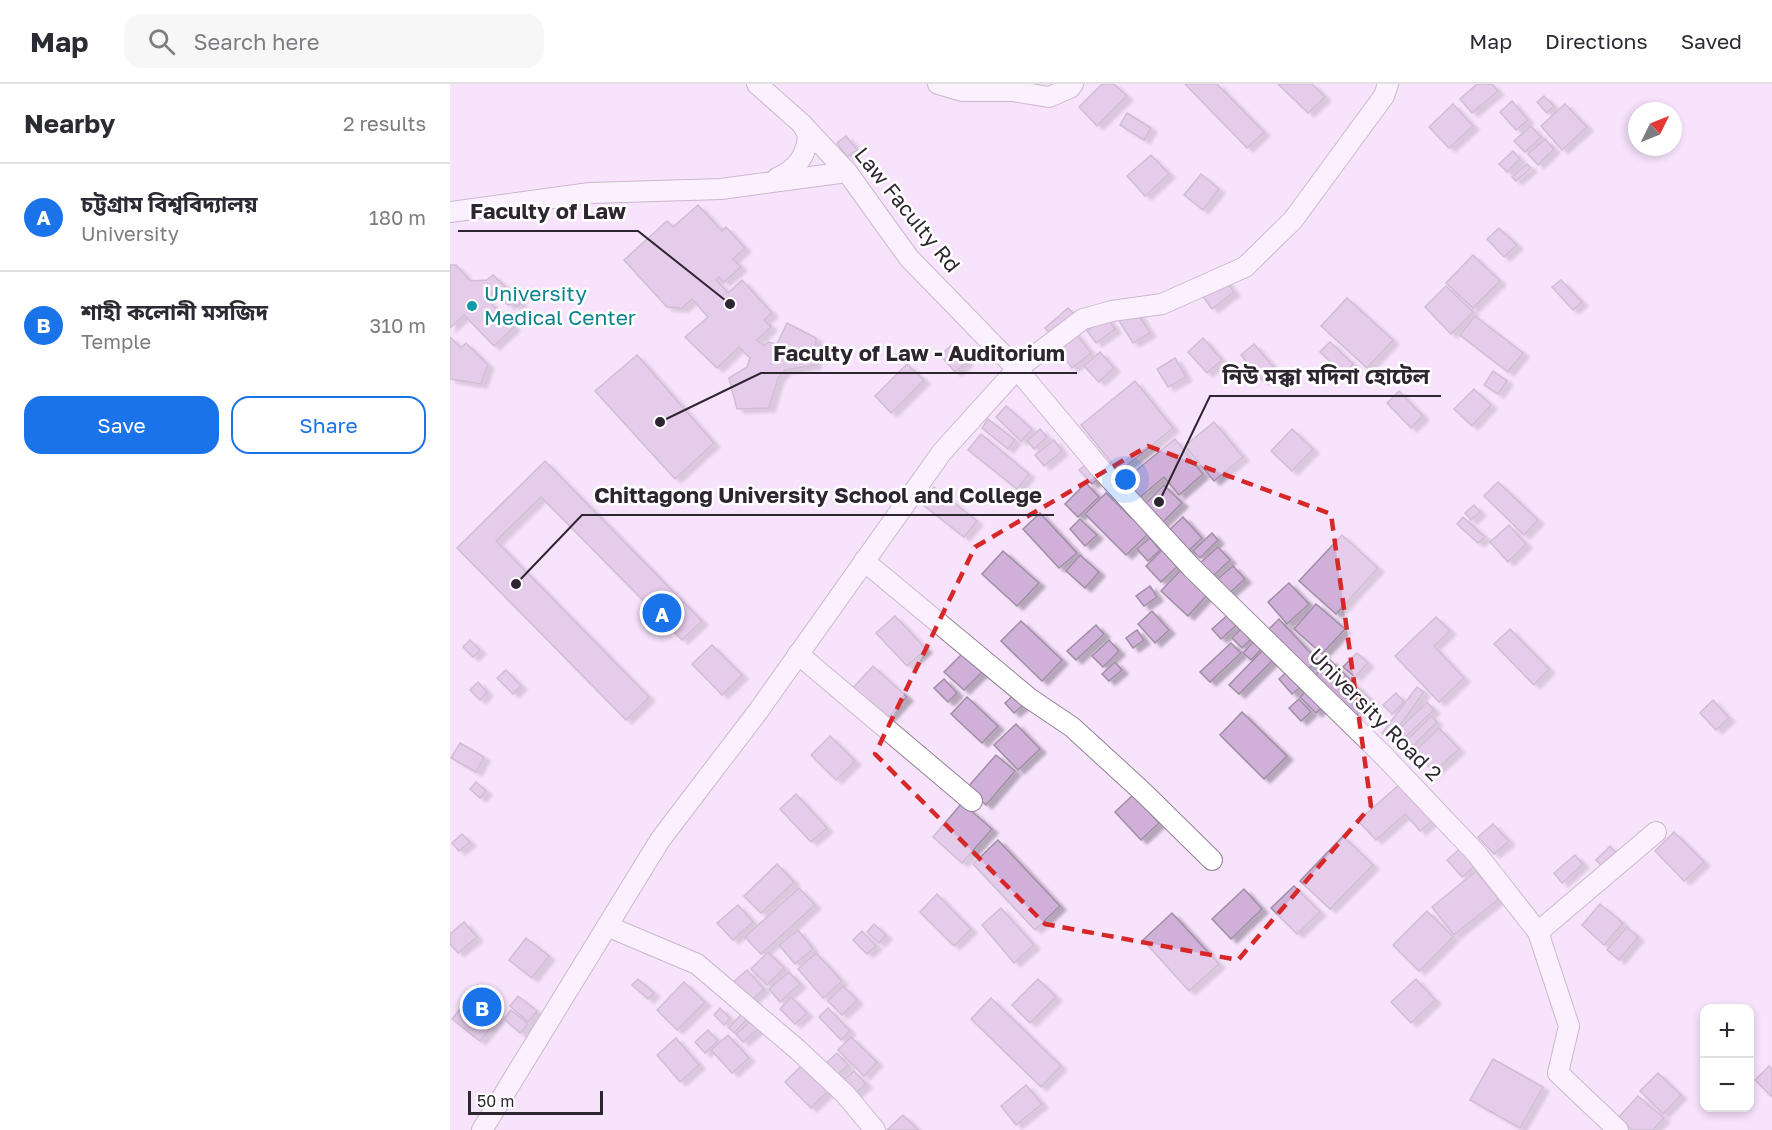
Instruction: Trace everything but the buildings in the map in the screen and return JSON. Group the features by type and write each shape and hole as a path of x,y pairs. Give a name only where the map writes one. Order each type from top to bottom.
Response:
{"street":[{"name":"Law Faculty Rd","path":"757,84 802,124 847,172 909,258 1017,369"},
{"path":"938,84 962,91 1012,91 1049,97 1070,88 1073,84"},
{"path":"482,1130 660,840 798,654 942,452 1017,369 1083,319 1112,311 1162,304 1245,267 1293,220 1384,96 1388,84"},
{"path":"763,183 794,169 800,163 804,156 808,134 802,124"},
{"path":"450,212 590,193 721,189 847,172"},
{"name":"University Road 2","path":"1017,369 1099,467 1192,568 1383,755 1476,853 1538,932 1569,1026 1558,1073 1617,1130"},
{"path":"864,561 1029,698 1072,727 1212,860"},
{"path":"798,654 972,801"},
{"path":"1538,932 1656,832"},
{"path":"607,926 697,964 798,1050 845,1094 875,1130"}],"highlighted area":[{"path":"1148,446 1331,514 1371,806 1238,960 1045,924 875,754 975,547"}],"place":[{"name":"Faculty of Law","path":"730,304"},
{"name":"University Medical Center","path":"472,306"},
{"name":"Faculty of Law - Auditorium","path":"660,422"},
{"name":"নিউ মক্কা মদিনা হোটেল","path":"1159,502"},
{"name":"Chittagong University School and College","path":"516,584"},
{"name":"চট্টগ্রাম বিশ্ববিদ্যালয়","path":"662,613"},
{"name":"শাহী কলোনী মসজিদ","path":"482,1007"}]}
